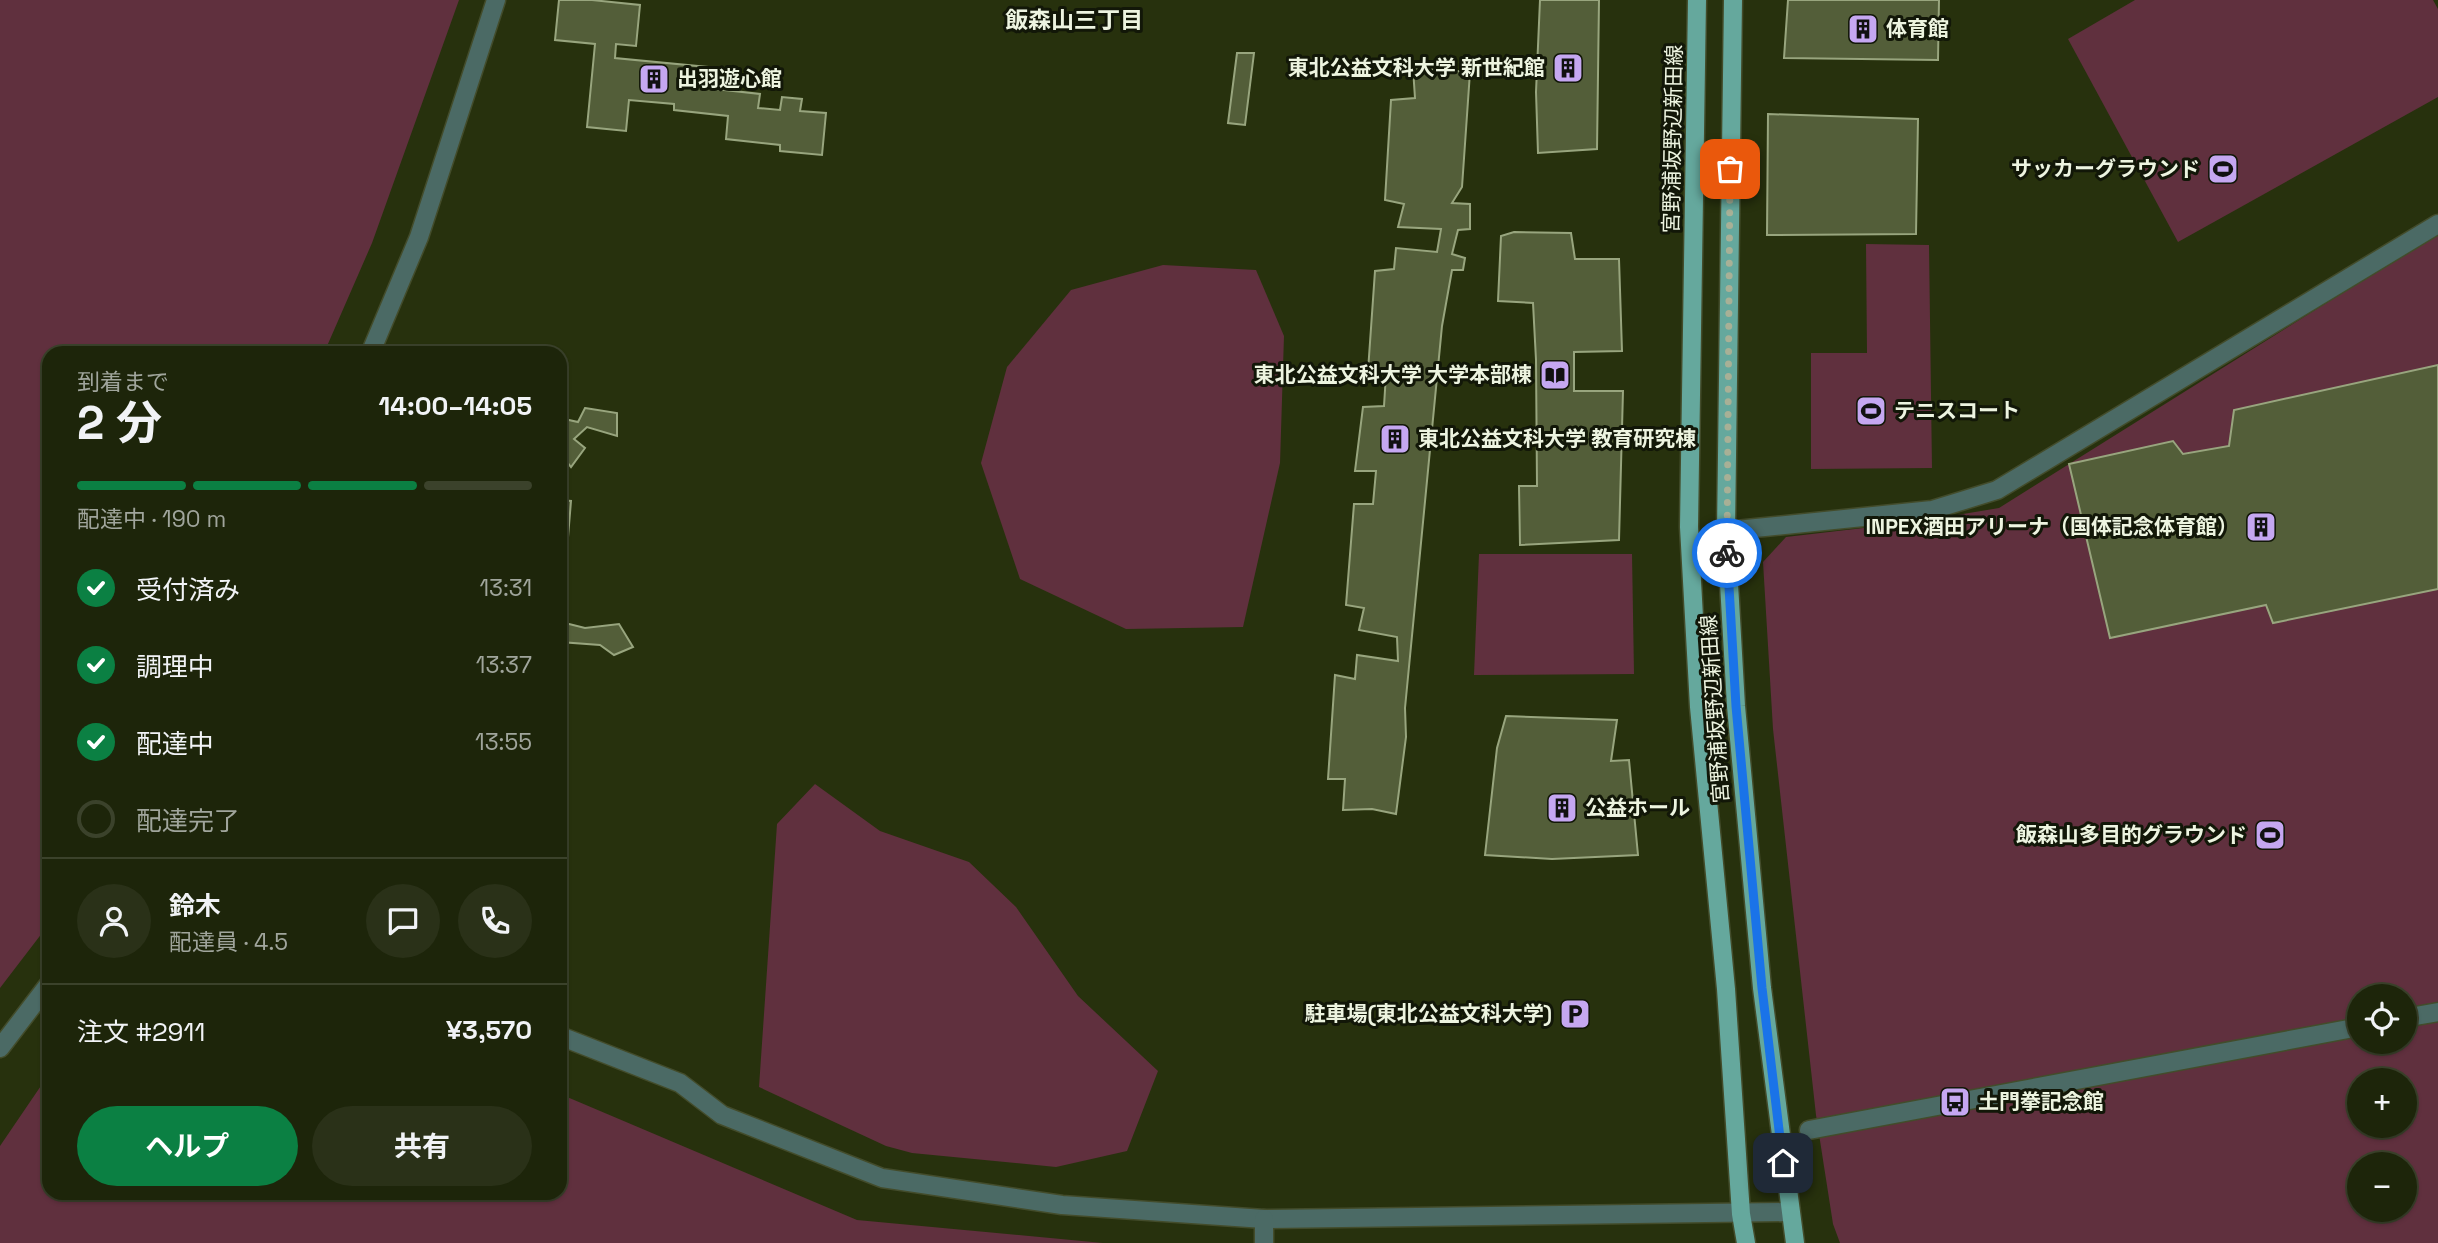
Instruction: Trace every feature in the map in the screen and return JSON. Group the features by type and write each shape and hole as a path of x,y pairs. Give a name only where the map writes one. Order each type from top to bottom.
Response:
{"main road":[{"name":"宮野浦坂野辺新田線","path":"1697,0 1689,527 1699,707 1726,989 1741,1214 1746,1243"},
{"name":"宮野浦坂野辺新田線","path":"1733,0 1726,531 1738,733 1762,988 1795,1243"}],"street":[{"path":"373,346 419,237 496,0"},
{"path":"1726,531 1932,510 1997,490 2438,224"},
{"path":"0,1048 42,993"},
{"path":"2417,1016 2438,1012"},
{"path":"1809,1130 2347,1029"},
{"path":"567,1039 680,1083 722,1115 882,1178 1062,1205 1265,1219 1789,1212"},
{"path":"1264,1243 1265,1219"}],"shaded area":[{"path":"0,0 459,0 372,243 327,346 42,346 42,933 0,988"},
{"name":"サッカーグラウンド","path":"2135,0 2433,0 2438,9 2438,97 2178,242 2068,39"},
{"path":"2438,233 2438,1243 1840,1243 1833,1224 1816,1115 1773,729 1763,562 1786,537 1915,522 1999,508"},
{"name":"テニスコート","path":"1866,244 1929,245 1932,468 1811,469 1811,353 1867,353"},
{"path":"1163,265 1256,270 1284,336 1280,463 1243,627 1126,629 1020,579 981,463 1007,367 1071,290"},
{"path":"1479,554 1632,554 1634,674 1474,675"},
{"path":"815,784 880,831 969,862 1016,907 1078,996 1158,1071 1127,1151 1056,1167 912,1153 886,1146 759,1087 777,824"},
{"path":"42,1084 42,1200 567,1200 567,1097 857,1220 1103,1243 0,1243 0,1146"}],"building":[{"name":"出羽遊心館","path":"559,0 640,5 636,46 616,44 615,58 718,68 716,89 760,94 758,108 780,110 782,97 802,99 800,111 826,113 822,155 780,151 780,145 726,139 728,116 674,110 674,104 629,100 626,131 587,127 595,44 555,40"},
{"name":"東北公益文科大学 新世紀館","path":"1540,0 1599,0 1597,149 1538,153 1536,92"},
{"name":"体育館","path":"1788,0 1939,0 1938,60 1784,58"},
{"path":"1237,53 1254,53 1245,125 1228,123"},
{"name":"東北公益文科大学 教育研究棟","path":"1413,68 1470,72 1462,187 1452,203 1470,204 1470,229 1458,230 1452,254 1465,258 1463,270 1452,270 1442,326 1405,708 1406,737 1396,814 1372,809 1343,810 1345,779 1328,779 1335,675 1355,679 1357,655 1398,661 1397,637 1359,630 1364,608 1346,605 1354,504 1373,504 1376,471 1355,471 1363,407 1384,406 1386,374 1368,371 1375,271 1394,269 1396,248 1437,252 1441,229 1398,227 1404,204 1385,200 1391,100 1415,98"},
{"path":"1768,114 1918,119 1916,234 1767,235"},
{"name":"東北公益文科大学 大学本部棟","path":"1514,232 1571,233 1575,259 1619,259 1622,351 1574,352 1574,391 1623,391 1619,540 1520,545 1519,486 1537,486 1536,360 1533,303 1498,301 1501,236"},
{"name":"INPEX酒田アリーナ（国体記念体育館）","path":"2438,365 2438,589 2273,623 2266,605 2110,638 2069,464 2173,441 2183,454 2229,446 2234,410"},
{"path":"585,408 617,413 617,436 587,427 574,439 585,448 571,467 567,462 567,420 578,422"},
{"path":"567,501 571,501 567,549"},
{"path":"567,624 585,628 619,624 633,647 614,655 600,645 567,643"},
{"name":"公益ホール","path":"1506,716 1617,720 1611,761 1629,760 1638,855 1552,859 1485,855 1497,748"}],"way so far":[{"path":"1727,553 1730,169"}],"place":[{"name":"体育館","path":"1863,29"},
{"name":"東北公益文科大学 新世紀館","path":"1568,68"},
{"name":"出羽遊心館","path":"654,79"},
{"name":"サッカーグラウンド","path":"2223,169"},
{"name":"東北公益文科大学 大学本部棟","path":"1555,375"},
{"name":"テニスコート","path":"1871,411"},
{"name":"東北公益文科大学 教育研究棟","path":"1395,439"},
{"name":"INPEX酒田アリーナ（国体記念体育館）","path":"2261,527"},
{"name":"公益ホール","path":"1562,808"},
{"name":"飯森山多目的グラウンド","path":"2270,835"},
{"name":"駐車場(東北公益文科大学)","path":"1575,1014"},
{"name":"土門拳記念館","path":"1955,1102"}],"district":[{"name":"飯森山三丁目","path":"1074,20"}],"route":[{"path":"1727,553 1736,706 1762,988 1783,1163"}]}
